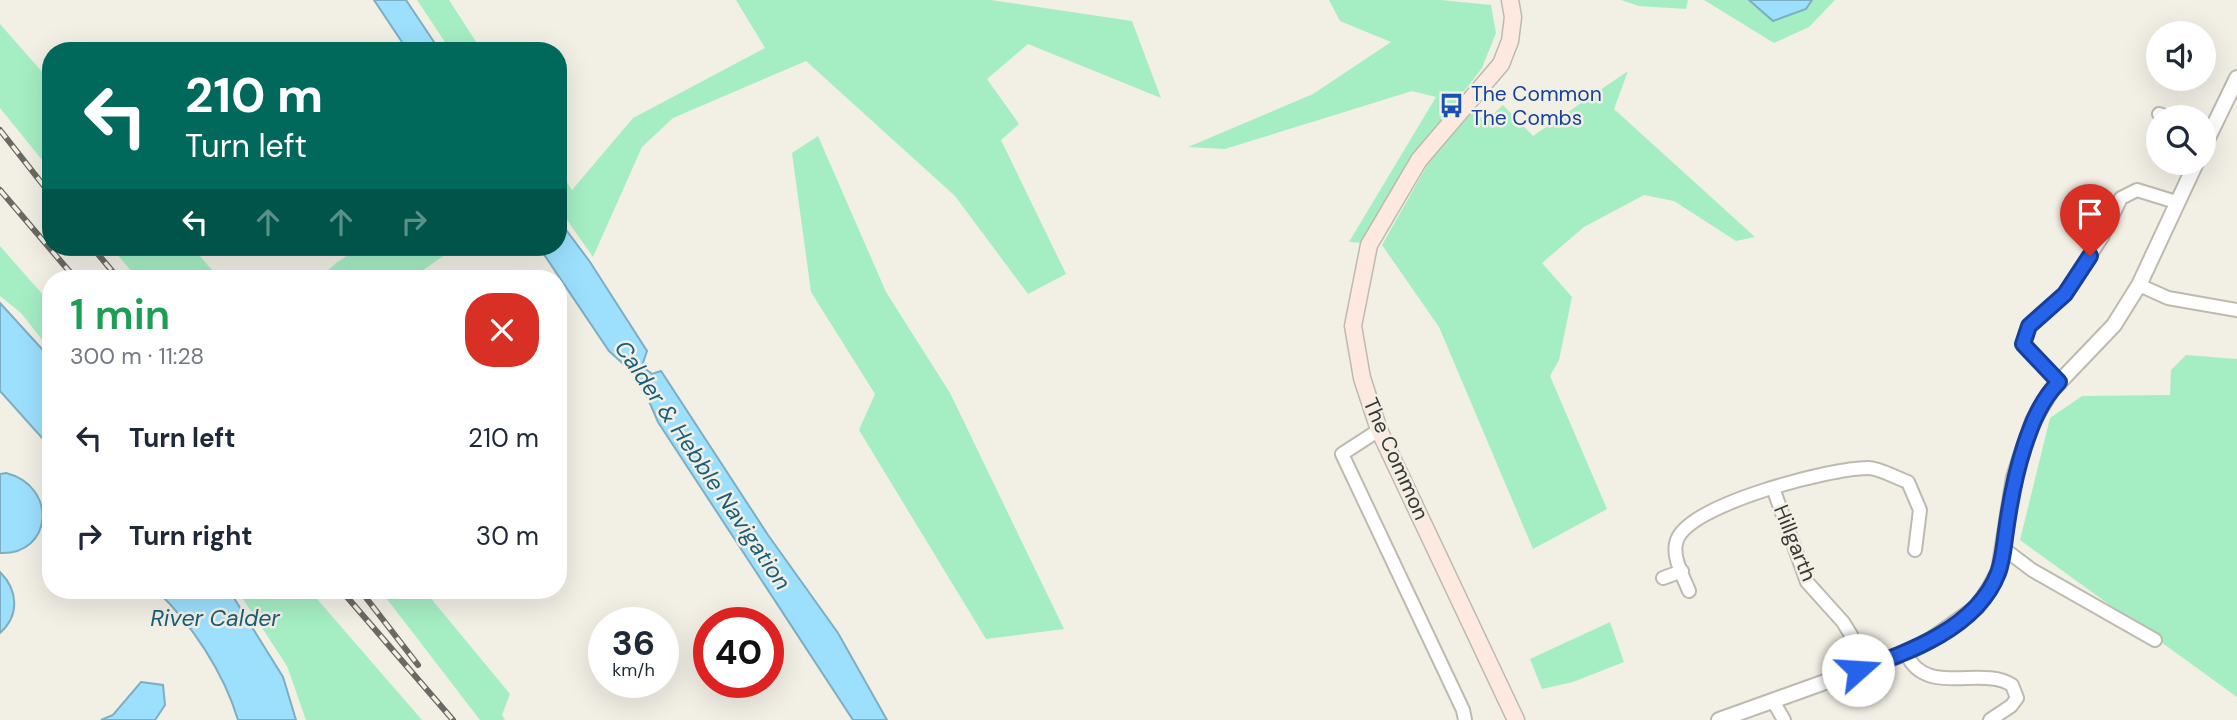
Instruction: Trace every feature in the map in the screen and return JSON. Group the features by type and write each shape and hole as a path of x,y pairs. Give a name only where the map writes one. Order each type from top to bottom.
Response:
{"main road":[{"name":"The Common","path":"1511,8 1510,41 1502,64 1419,160 1369,245 1353,326 1362,379 1379,430 1516,720"}],"street":[{"path":"2216,116 2237,78"},
{"path":"1719,720 1906,653 1929,641 1977,607 1999,571 2014,477 2029,432 2051,391 2114,325 2139,285 2190,175"},
{"path":"2059,382 2023,344 2029,326 2065,294 2102,237 2121,198 2137,190 2176,202"},
{"path":"2139,285 2168,298 2237,310"},
{"path":"1379,430 1342,454 1463,710 1465,720"},
{"path":"1689,591 1676,554 1676,542 1691,522 1773,488 1817,475 1870,468 1908,482 1920,510 1915,551"},
{"name":"Hillgarth","path":"1773,488 1807,582 1843,622 1851,635 1858,670"},
{"path":"2003,548 2032,570 2155,640"},
{"path":"1663,578 1682,571"},
{"path":"1906,653 1911,664 1933,676 2006,681 2012,685 2017,698 2011,706 1990,720"},
{"path":"1773,701 1784,720"}],"green space":[{"path":"417,0 449,0 476,42 445,42"},
{"path":"736,0 991,0 1132,21 1161,98 1028,44 987,79 1019,124 1001,140 1066,274 1028,294 955,196 806,61 673,118 642,147 593,257 567,220 567,182 572,190 633,118 765,48"},
{"path":"1329,0 1441,0 1491,5 1496,33 1482,68 1418,152 1363,243 1349,242 1436,97 1412,91 1225,149 1188,147 1313,94 1391,42 1340,21"},
{"path":"1621,0 1688,0 1686,9 1639,6"},
{"path":"1704,0 1835,0 1809,27 1774,43"},
{"path":"0,24 42,72 42,160 0,108"},
{"path":"1628,71 1614,109 1755,237 1736,241 1674,201 1644,195 1584,227 1542,263 1572,297 1559,360 1550,376 1607,509 1533,549 1439,327 1382,245 1428,164 1473,108 1485,122 1503,105 1533,136"},
{"path":"818,136 886,292 950,393 1064,629 986,639 859,430 875,394 811,292 792,153"},
{"path":"0,246 42,294 42,340 21,313 0,296"},
{"path":"119,256 200,256 212,270 130,270"},
{"path":"347,256 443,256 423,270 329,270"},
{"path":"2186,355 2237,359 2237,697 2020,540 2050,418 2082,396 2170,395 2171,370"},
{"path":"243,599 317,599 422,720 306,720 287,666"},
{"path":"387,599 431,599 510,694 502,715 505,720 480,720"},
{"path":"1610,622 1624,662 1573,682 1542,689 1530,659"}],"water":[{"path":"374,0 406,0 434,42 402,42"},
{"path":"1749,0 1812,0 1806,9 1773,21"},
{"name":"Calder & Hebble Navigation","path":"567,231 647,351 642,366 652,374 661,371 768,535 838,633 887,720 853,720 784,615 784,607 779,607 658,422 639,378 609,351 567,289 567,270 554,270 545,256 567,256"},
{"path":"0,303 42,349 42,438 0,391"},
{"path":"6,473 23,480 34,491 41,505 42,519 39,532 31,543 18,551 0,553 0,474"},
{"path":"0,572 13,594 14,611 0,633"},
{"name":"River Calder","path":"165,599 235,599 283,677 296,720 238,720 224,685 205,650"},
{"path":"141,682 163,685 165,705 155,720 101,720 113,715"}],"railway":[{"path":"0,130 42,184"},
{"path":"0,190 42,239"},
{"path":"56,256 68,270"},
{"path":"100,256 111,270"},
{"path":"349,599 453,720"},
{"path":"367,599 418,665"}],"place":[{"name":"The Common The Combs","path":"1451,106"}],"route":[{"path":"1858,670 1906,653 1929,641 1977,607 1989,589 1999,571 2014,477 2033,421 2059,382 2035,360 2023,344 2029,326 2065,294 2090,256"}]}
